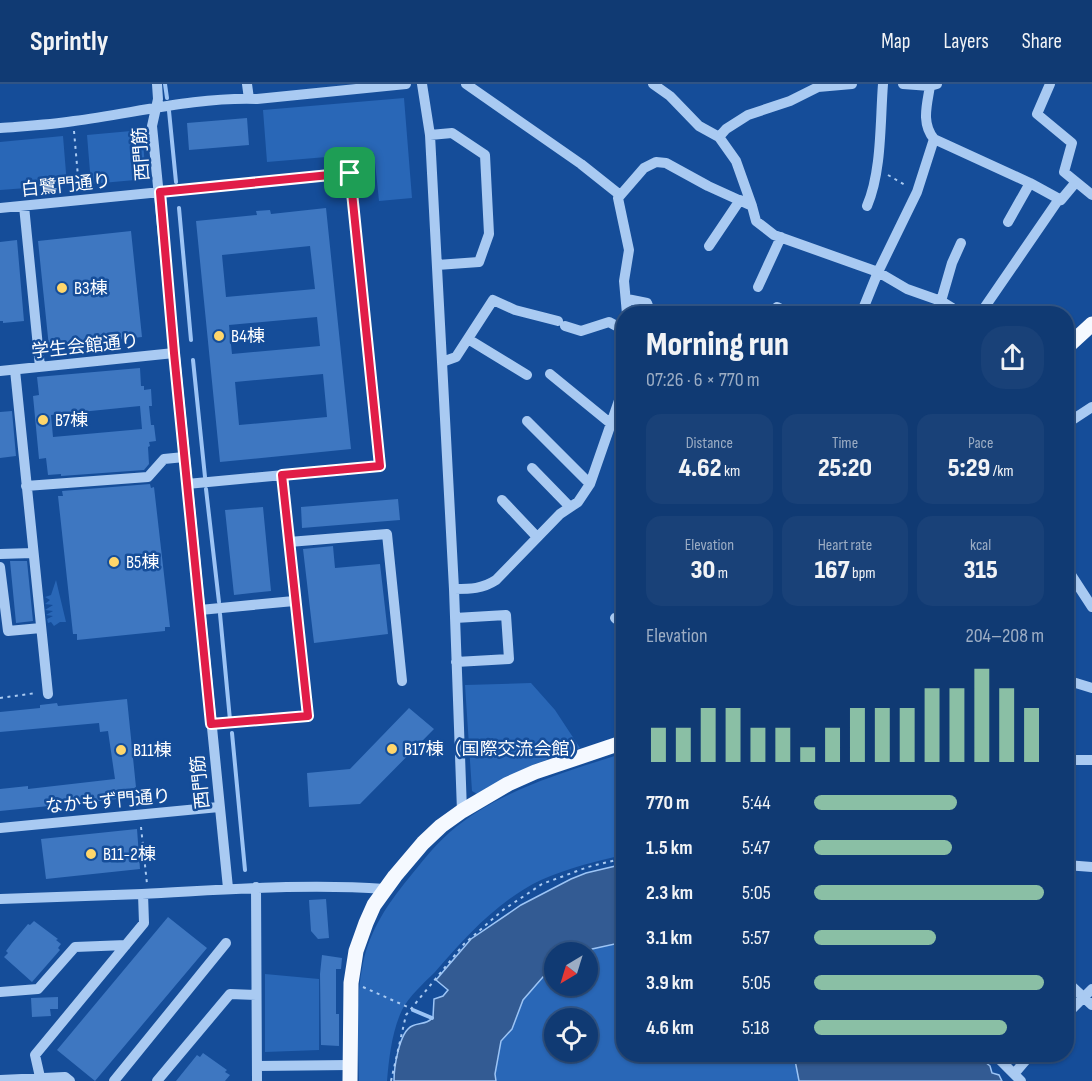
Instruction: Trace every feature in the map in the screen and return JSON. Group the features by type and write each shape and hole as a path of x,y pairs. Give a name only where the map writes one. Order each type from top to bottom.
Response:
{"main road":[{"path":"1074,341 1092,324"},
{"path":"350,1073 351,983 356,951 366,923 385,889 423,843 462,811 535,772 616,745"}],"street":[{"name":"西門筋","path":"157,84 158,103 152,126 228,888"},
{"path":"247,84 249,99"},
{"path":"0,128 73,121 136,110 158,103 249,99 406,84"},
{"path":"423,84 430,135 454,589 462,811"},
{"path":"466,84 581,164 620,195"},
{"path":"653,84 670,96 699,126 720,137 736,161 756,221 774,235 878,272 907,289 949,306"},
{"path":"720,137 726,129 748,115 789,101 818,87 852,84"},
{"path":"867,206 872,194 876,169 883,84"},
{"path":"903,84 933,85 925,118 928,131 934,139 1030,183 1059,199"},
{"path":"1050,84 1037,114 1072,143 1064,172 1092,193"},
{"path":"430,135 452,133 485,155 489,234 479,262 437,266"},
{"path":"864,306 917,192 934,139"},
{"path":"627,306 624,281 629,249 618,198 644,168 656,162 666,163 752,206"},
{"name":"白鷺門通り","path":"0,208 350,173 380,466 282,475"},
{"path":"985,306 1059,199 1061,200 1077,182"},
{"path":"1008,222 1030,183"},
{"path":"709,246 740,200"},
{"path":"24,206 40,367"},
{"path":"758,287 781,237"},
{"path":"941,301 952,263 961,243"},
{"path":"627,299 647,303 648,306"},
{"path":"442,363 456,357 493,300 515,310 562,323 581,331 609,322 616,326"},
{"path":"468,339 527,375"},
{"name":"学生会館通り","path":"0,371 174,353"},
{"path":"15,370 47,693"},
{"path":"550,374 610,423"},
{"path":"454,589 485,587 496,580 537,537 578,502 590,484 616,406"},
{"path":"1074,419 1092,407"},
{"path":"527,421 590,484"},
{"path":"26,486 148,477 164,459 184,457"},
{"path":"532,468 570,507"},
{"path":"187,484 282,475 308,716 211,724"},
{"path":"502,500 537,537"},
{"path":"289,542 387,534 402,681"},
{"path":"0,554 33,553"},
{"path":"0,567 8,631 41,628"},
{"path":"1074,579 1092,607"},
{"path":"200,609 294,601"},
{"path":"454,618 507,615 509,659 456,662"},
{"path":"1074,682 1092,688"},
{"path":"1074,760 1092,760"},
{"name":"なかもず門通り","path":"0,828 219,807"},
{"path":"1074,866 1092,867"},
{"path":"256,886 257,1081"},
{"path":"0,899 145,889 256,886 351,886 385,889"},
{"path":"40,1077 35,1055 144,923 145,889"},
{"path":"114,1081 226,943"},
{"path":"0,992 38,989 75,947 126,945"},
{"path":"1074,985 1088,993 1092,1005"},
{"path":"1074,1007 1088,993"},
{"path":"157,1081 230,994 256,995"},
{"path":"1002,1062 1018,1077 1026,1062"},
{"path":"257,1066 350,1073"},
{"path":"0,1080 65,1077 70,1081"}],"path":[{"path":"73,121 80,200"},
{"path":"876,169 917,192"},
{"path":"0,698 47,693"},
{"path":"140,815 145,889"},
{"path":"390,1081 405,1017 458,950 503,910 542,884 588,867 616,860"},
{"path":"351,983 410,1008"}],"shaded area":[{"path":"404,98 412,198 379,201 374,153 267,162 263,110"},
{"path":"142,130 146,179 91,184 87,135"},
{"path":"63,136 67,185 0,190 0,142"},
{"path":"56,580 66,622 60,622 54,626 51,622 48,623 47,619 53,616 46,615 53,611 45,610 53,605 45,604 50,600 45,597 51,595"},
{"path":"531,683 555,710 580,748 535,764 477,794 472,791 465,685"},
{"path":"616,755 616,857 582,865 541,880 511,898 484,920 405,1005 393,1036 387,1081 359,1081 360,977 370,940 393,898 433,849 469,817 533,784"},
{"path":"616,866 616,944 598,948 598,942 544,942 544,976 523,1000 512,1029 501,1041 495,1074 496,1081 394,1081 396,1059 404,1035 412,1026 431,1020 434,999 443,996 448,990 436,980 471,939 521,905 571,879"},
{"path":"616,944 616,1062 795,1062 799,1081 496,1081 495,1074 501,1041 512,1029 523,1000 544,976 544,996 598,996 598,948"},
{"path":"265,974 319,979 319,1050 265,1052"},
{"path":"795,1062 985,1062 990,1066 992,1073 999,1075 1002,1081 799,1081"}],"building":[{"path":"247,118 249,145 189,150 187,123"},
{"name":"B4棟","path":"326,208 351,449 220,462 196,221 257,215 256,211 270,210 271,214","holes":["310,246 315,289 226,297 222,255","317,317 320,346 232,354 229,325","323,374 327,417 239,425 235,382"]},
{"name":"B3棟","path":"131,231 142,337 49,347 38,241"},
{"path":"17,240 24,321 3,323 0,321 0,242"},
{"name":"B7棟","path":"140,368 141,386 144,386 144,390 151,389 152,406 149,406 156,441 149,442 149,464 144,470 48,475 46,458 39,459 33,396 39,395 37,377","holes":["140,406 142,429 53,437 51,415"]},
{"path":"12,411 16,456 0,458 0,412"},
{"name":"B5棟","path":"150,484 151,488 154,487 170,627 165,627 165,631 77,640 77,634 73,634 58,496 63,496 62,491"},
{"path":"398,499 400,520 302,528 301,507"},
{"path":"263,507 271,591 234,595 225,510"},
{"path":"333,546 335,568 380,564 388,634 314,643 303,549"},
{"path":"10,561 27,561 33,621 16,623"},
{"name":"B11棟","path":"127,699 137,797 0,811 0,789 28,786 28,789 115,779 108,731 100,732 99,723 0,732 0,712 40,708 40,705 57,703 58,706"},
{"name":"B17棟（国際交流会館）","path":"409,708 434,729 360,804 309,807 307,773 350,769"},
{"name":"B11-2棟","path":"137,829 140,869 46,879 41,839"},
{"path":"326,899 329,938 318,939 311,931 309,900"},
{"path":"168,917 207,948 95,1081 57,1050"},
{"path":"34,921 58,939 56,940 61,944 58,948 60,950 32,982 4,957 12,943 28,924"},
{"path":"322,955 342,958 341,969 336,969 339,1046 321,1045"},
{"path":"58,997 58,1009 50,1009 51,1016 32,1017 31,998"},
{"path":"203,1053 227,1070 225,1072 230,1075 225,1081 176,1081 197,1055 200,1057"}],"waterway":[{"path":"165,84 167,98"},
{"path":"169,111 176,182"},
{"path":"179,208 191,340"},
{"path":"193,360 205,477"},
{"path":"206,489 219,602"},
{"path":"220,614 230,720"},
{"path":"232,733 245,870"},
{"path":"413,1010 432,1018"}],"place":[{"name":"B3棟","path":"62,288"},
{"name":"B4棟","path":"219,336"},
{"name":"B7棟","path":"43,420"},
{"name":"B5棟","path":"114,562"},
{"name":"B17棟（国際交流会館）","path":"392,749"},
{"name":"B11棟","path":"121,750"},
{"name":"B11-2棟","path":"91,854"}],"route":[{"path":"350,173 380,466 282,475 308,716 211,724 160,192 350,173"}]}
